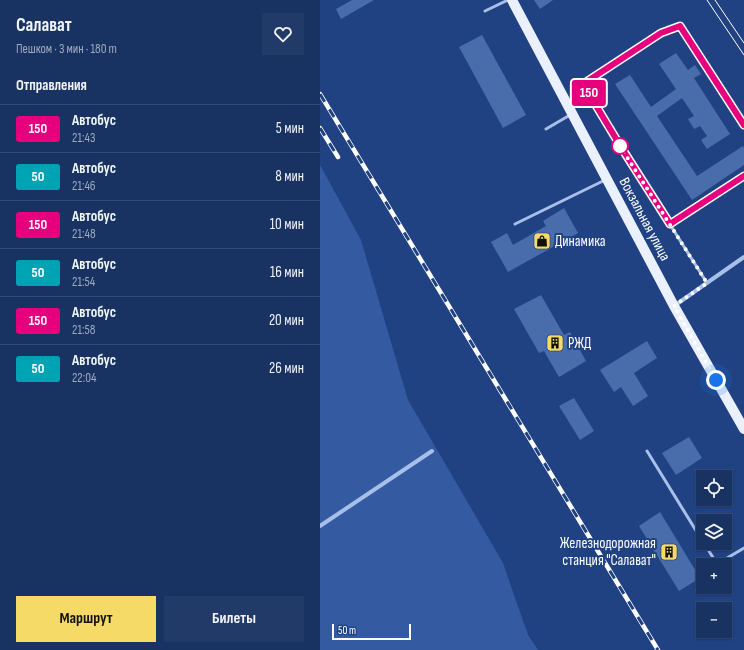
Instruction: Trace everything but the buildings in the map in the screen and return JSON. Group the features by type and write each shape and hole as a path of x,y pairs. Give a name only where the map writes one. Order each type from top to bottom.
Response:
{"main road":[{"name":"Вокзальная улица","path":"512,0 674,306 744,429"}],"street":[{"path":"674,306 744,257"},
{"path":"320,526 432,451"}],"lane":[{"path":"485,12 508,0"},
{"path":"707,283 583,84 661,33 680,26 744,125"},
{"path":"546,129 572,114"},
{"path":"670,224 744,176"},
{"path":"515,224 607,179"},
{"path":"647,451 696,531"},
{"path":"708,550 716,564 744,548"}],"shaded area":[{"path":"320,165 361,240 408,400 503,563 528,635 538,650 320,650"}],"tram line":[{"path":"707,0 744,55"},
{"path":"715,0 744,43"}],"railway":[{"path":"320,94 658,650"},
{"path":"320,128 338,157"}],"bus line":[{"name":"150","path":"744,125 680,26 661,33 583,84 670,224 744,176"}],"place":[{"name":"Динамика","path":"542,241"},
{"name":"РЖД","path":"555,343"},
{"name":"Железнодорожная станция \"Салават\"","path":"669,552"}],"route":[{"path":"620,146 707,283 674,306 716,380"}]}
